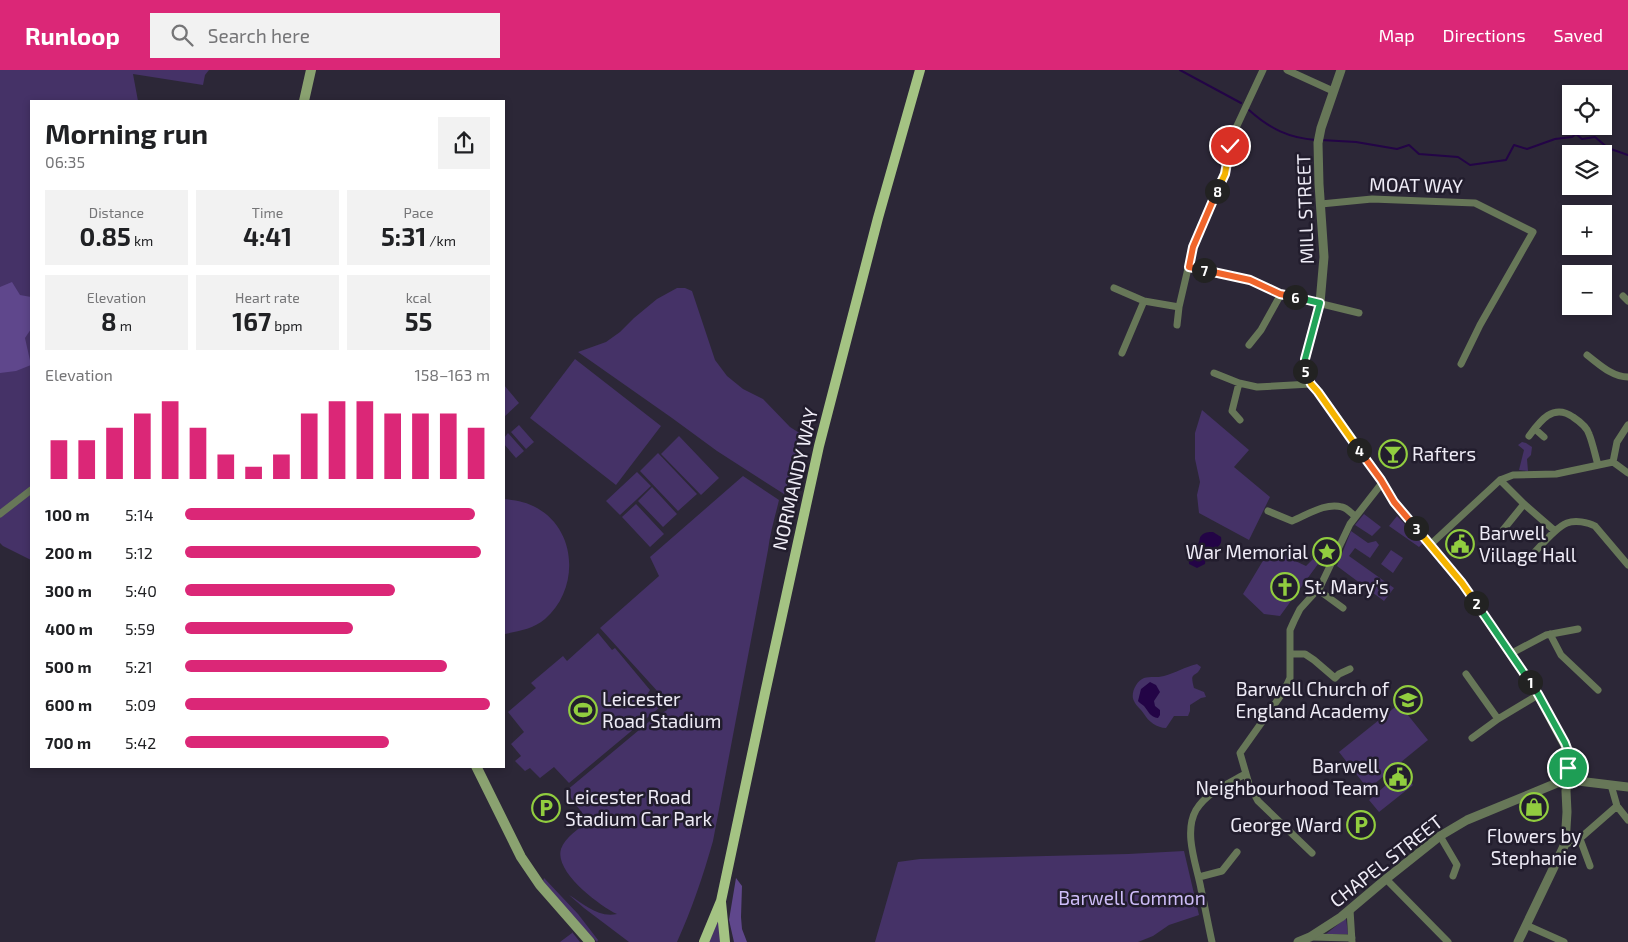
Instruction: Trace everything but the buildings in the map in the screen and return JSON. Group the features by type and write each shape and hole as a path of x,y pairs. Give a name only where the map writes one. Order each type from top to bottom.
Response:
{"main road":[{"path":"304,100 311,70"},
{"name":"NORMANDY WAY","path":"704,942 721,901 819,446 878,218 920,70"},
{"path":"477,768 521,857 540,885 590,942"},
{"name":"NORMANDY WAY","path":"721,901 725,942"}],"street":[{"path":"1178,325 1179,307 1195,242 1225,174 1234,130 1263,70"},
{"path":"1287,70 1333,91"},
{"name":"MILL STREET","path":"1311,384 1306,376 1304,364 1320,303 1324,257 1317,158 1318,143 1321,128 1341,70"},
{"name":"MOAT WAY","path":"1321,204 1372,199 1476,203 1533,232 1480,326 1461,364"},
{"path":"1189,267 1250,280 1280,294 1359,313"},
{"path":"1114,288 1144,301 1179,307"},
{"path":"1249,345 1261,330 1280,294"},
{"path":"1122,353 1144,301"},
{"path":"1587,355 1611,372 1622,377 1628,377"},
{"path":"1214,373 1239,383 1257,387 1311,384 1330,408 1394,502 1462,583 1538,694 1568,751 1565,844 1518,942"},
{"path":"1239,383 1232,411 1240,420"},
{"path":"1529,436 1542,420 1553,413 1568,413 1578,420 1589,432 1598,464"},
{"path":"1613,462 1617,442 1628,425"},
{"path":"1535,429 1544,437"},
{"path":"1430,545 1500,480 1513,475 1556,474 1613,462 1628,473"},
{"path":"1500,480 1555,531"},
{"path":"1312,853 1252,793 1240,753 1284,691 1290,678 1290,630 1300,609 1317,589 1331,566 1355,516 1382,483"},
{"path":"0,514 30,491"},
{"path":"1503,530 1524,504"},
{"path":"1268,511 1292,521 1331,506 1343,507 1355,516"},
{"path":"1532,556 1555,531 1568,522 1587,522 1595,526 1628,565"},
{"path":"1317,589 1343,608"},
{"path":"1510,654 1550,634 1578,629"},
{"path":"1550,634 1561,655 1598,690"},
{"path":"1290,654 1305,654 1314,660 1333,682 1339,674 1350,669"},
{"path":"1466,674 1498,719"},
{"path":"1472,738 1538,694"},
{"path":"1212,942 1193,851 1191,834 1193,817 1208,796 1215,790 1245,774"},
{"name":"CHAPEL STREET","path":"1298,942 1331,924 1440,836 1467,820 1557,783 1578,781 1611,786 1628,785"},
{"path":"1611,786 1617,806 1628,820"},
{"path":"1565,844 1577,842 1617,806"},
{"path":"1440,836 1458,865 1453,876"},
{"path":"1580,839 1590,866"},
{"path":"1199,877 1222,870 1236,852"},
{"path":"1386,879 1448,942"},
{"path":"1310,937 1352,940 1350,910"},
{"path":"1526,926 1564,942"}],"green space":[{"path":"0,70 209,70 205,75 203,85 133,74 138,100 30,100 30,560 0,543"},
{"path":"677,288 685,288 692,291 715,360 727,376 743,389 763,399 790,427 804,436 784,494 717,451 578,352 606,342 657,299"},
{"path":"575,359 661,426 616,485 530,418"},
{"path":"505,386 519,403 505,416"},
{"path":"1202,410 1249,450 1234,467 1270,497 1249,540 1199,513 1197,495 1200,482 1195,459 1195,433"},
{"path":"519,425 534,442 526,449 511,432"},
{"path":"508,433 524,451 516,458 505,445 505,437"},
{"path":"679,436 719,478 701,495 661,454"},
{"path":"1522,442 1532,447 1531,455 1527,459 1528,471 1519,470 1524,450 1518,445"},
{"path":"658,453 697,494 678,511 640,471"},
{"path":"637,472 651,486 620,515 606,501"},
{"path":"743,476 779,500 770,537 713,841 697,892 677,942 629,942 569,895 597,912 610,915 617,914 590,896 571,878 564,868 561,858 563,845 569,837 588,821 566,791 651,720 667,710 669,704 600,628 659,576 650,557"},
{"path":"652,487 677,514 663,527 638,501"},
{"path":"505,499 529,504 551,518 567,546 569,561 568,577 564,593 556,607 545,619 526,629 505,634"},
{"path":"636,504 664,534 650,547 622,517"},
{"path":"1364,514 1381,527 1372,536 1355,525"},
{"path":"1397,516 1423,543 1419,547 1389,526"},
{"path":"1351,531 1368,543 1376,541 1379,545 1370,558 1355,548 1349,556 1394,588 1384,601 1337,566"},
{"path":"1270,549 1306,566 1313,559 1318,564 1280,616 1264,614 1243,594"},
{"path":"1391,550 1403,558 1393,573 1381,564"},
{"name":"Leicester Road Stadium","path":"598,633 612,650 615,648 650,690 648,693 659,708 569,783 554,767 540,778 530,768 525,771 515,761 521,756 511,744 524,732 508,712 536,688 531,683 563,656 567,661"},
{"path":"1197,664 1201,667 1192,679 1194,688 1204,692 1206,697 1190,705 1188,716 1174,716 1166,728 1159,727 1150,722 1133,698 1133,691 1138,682 1144,678 1164,676"},
{"path":"1399,704 1428,740 1368,789 1339,752"},
{"path":"1401,772 1413,785 1379,812 1369,800"},
{"name":"Barwell Common","path":"1184,851 1199,915 1169,925 1153,936 1138,942 875,942 898,862 920,859"},
{"path":"544,878 578,914 598,940 597,942 543,881"},
{"path":"719,918 722,942 709,942"},
{"path":"1346,918 1348,934 1326,934"},
{"path":"572,933 580,942 560,942"}],"shaded area":[{"path":"12,282 20,295 30,297 30,330 25,338 30,365 16,371 0,373 0,287"},
{"path":"1213,532 1221,537 1219,546 1206,555 1205,564 1197,568 1189,564 1190,556 1199,543 1201,536 1205,533"},
{"path":"1150,682 1156,685 1160,692 1154,701 1155,706 1160,710 1158,718 1151,715 1138,701 1141,689"},
{"path":"736,878 742,886 742,929 747,942 734,942 729,920"}],"waterway":[{"path":"1180,70 1241,103"},
{"path":"1249,110 1272,127 1288,135 1316,140"},
{"path":"1321,140 1356,142 1397,149 1409,145 1419,154 1458,157 1470,165 1506,160 1514,145 1527,149 1555,139 1572,137 1576,134 1582,139 1595,137 1608,148 1628,155"}],"place":[{"name":"Rafters","path":"1393,454"},
{"name":"Barwell Village Hall","path":"1460,544"},
{"name":"War Memorial","path":"1327,552"},
{"name":"St. Mary's","path":"1285,587"},
{"name":"Barwell Church of England Academy","path":"1408,700"},
{"name":"Leicester Road Stadium","path":"583,710"},
{"name":"Barwell Neighbourhood Team","path":"1398,777"},
{"name":"Flowers by Stephanie","path":"1534,807"},
{"name":"Leicester Road Stadium Car Park","path":"546,808"},
{"name":"George Ward","path":"1361,825"}],"route":[{"path":"1230,146 1225,174 1197,236 1189,267 1250,280 1280,294 1320,303 1304,364 1306,376 1381,480 1394,502 1462,583 1538,694 1565,743 1568,751 1568,768"}]}
